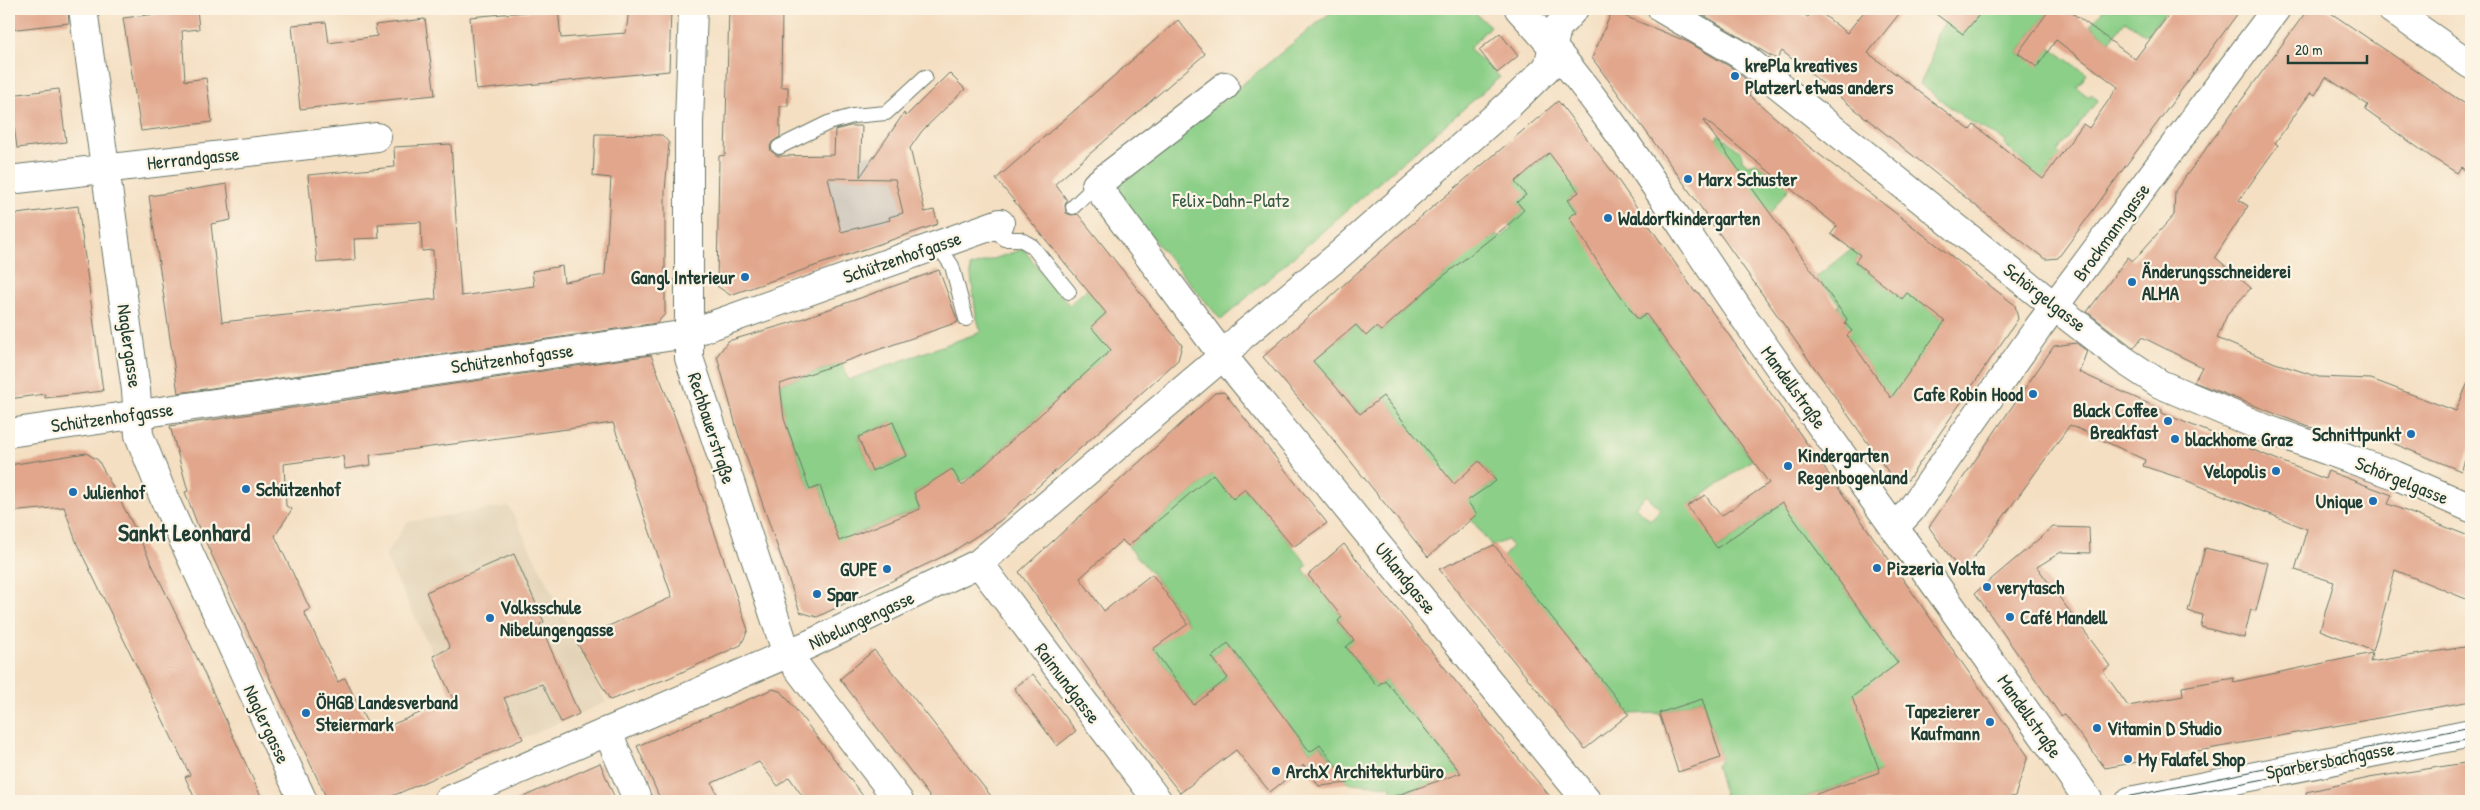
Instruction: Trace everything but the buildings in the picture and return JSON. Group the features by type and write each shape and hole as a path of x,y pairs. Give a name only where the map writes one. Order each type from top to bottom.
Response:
{"street":[{"name":"Naglergasse","path":"83,9 140,436 164,498 303,801"},
{"name":"Rechbauerstraße","path":"693,9 689,358 787,654 899,801"},
{"name":"Mandellstraße","path":"1519,9 1553,45 1609,120 1750,325 2089,801"},
{"path":"1225,86 1096,185 1223,356 1241,337 1338,256 1513,101 1548,67 1557,28 1574,9"},
{"name":"Schörgelgasse","path":"1662,9 1741,55 2054,306 2125,361 2160,384 2264,428 2395,474 2471,508"},
{"name":"Brockmanngasse","path":"1894,528 1911,510 2054,306 2276,9"},
{"path":"2392,9 2471,65"},
{"name":"Herrandgasse","path":"9,180 377,137"},
{"name":"Schützenhofgasse","path":"9,433 688,334 996,225"},
{"name":"Nibelungengasse","path":"447,801 787,654 979,563 1223,356"},
{"name":"Uhlandgasse","path":"1223,356 1587,801"},
{"name":"Raimundgasse","path":"979,563 1158,801"},
{"path":"607,731 638,801"},
{"name":"Sparbersbachgasse","path":"2130,801 2471,732"}],"lane":[{"path":"779,147 828,123 853,116 886,113 925,77"},
{"path":"1073,207 1096,185"},
{"path":"996,225 1005,238 1020,239 1032,246 1069,292"},
{"path":"938,245 952,266 966,319"}],"shaded area":[{"path":"877,153 903,158 928,227 823,264 818,238 811,156 873,155"},
{"name":"Volksschule Nibelungengasse","path":"509,506 606,702 483,756 385,556 407,522"}],"green space":[{"name":"Felix-Dahn-Platz","path":"1335,9 1470,9 1490,26 1469,49 1500,77 1221,320 1112,190"},
{"path":"1970,9 2050,9 2018,53 2037,66 2050,47 2087,74 2077,88 2089,97 2091,94 2098,100 2057,152 2063,157 2056,166 2053,164 2041,181 2023,167 2025,164 2004,144 2006,141 1967,120 1920,84 1930,63 1937,34 1946,21 1978,16"},
{"path":"2104,9 2167,9 2147,36 2125,21 2110,41 2090,25"},
{"path":"1719,134 1742,153 1742,160 1748,165 1756,163 1790,187 1770,214 1712,146"},
{"path":"1550,153 1579,192 1568,200 1577,212 1570,218 1638,320 1645,315 1653,324 1752,460 1688,506 1718,548 1783,502 1959,750 1879,772 1794,801 1726,801 1716,765 1721,758 1702,699 1659,713 1629,714 1503,557 1512,547 1507,540 1492,546 1471,519 1476,514 1383,396 1360,414 1313,361 1356,325 1366,336 1376,327 1381,331 1484,241 1486,243 1497,234 1500,238 1512,228 1508,223 1524,210 1517,202 1515,182","holes":["1479,461 1496,481 1483,490 1468,472","1646,495 1661,509 1650,520 1635,507"]},
{"path":"1023,249 1069,305 1087,289 1106,313 1091,327 1100,337 1116,346 973,475 960,483 951,470 914,493 920,509 853,535 855,540 828,552 833,524 820,487 810,490 784,419 780,384 842,363 848,380 981,332 976,315 970,267","holes":["892,422 907,456 872,471 858,437"]},
{"path":"1851,249 1861,253 1855,262 1902,299 1909,291 1919,299 1918,301 1945,321 1927,357 1922,354 1907,375 1910,377 1896,406 1847,335 1845,323 1847,319 1838,307 1840,304 1816,277"},
{"path":"1213,474 1245,489 1308,565 1303,569 1342,617 1338,621 1354,641 1346,647 1377,686 1385,680 1483,801 1448,801 1429,784 1407,792 1391,793 1391,786 1349,783 1321,745 1310,752 1228,643 1212,657 1228,678 1194,705 1153,649 1188,623 1152,574 1128,546"}],"tram line":[{"path":"2107,801 2471,727"},
{"path":"2151,801 2471,739"}],"place":[{"name":"krePla kreatives Platzerl etwas anders","path":"1735,76"},
{"name":"Marx Schuster","path":"1688,179"},
{"name":"Waldorfkindergarten","path":"1608,218"},
{"name":"Gangl Interieur","path":"745,277"},
{"name":"Änderungsschneiderei ALMA","path":"2132,282"},
{"name":"Cafe Robin Hood","path":"2033,394"},
{"name":"Black Coffee Breakfast","path":"2168,421"},
{"name":"Schnittpunkt","path":"2411,434"},
{"name":"blackhome Graz","path":"2175,439"},
{"name":"Kindergarten Regenbogenland","path":"1788,466"},
{"name":"Velopolis","path":"2276,471"},
{"name":"Schützenhof","path":"246,489"},
{"name":"Julienhof","path":"73,492"},
{"name":"Unique","path":"2373,501"},
{"name":"Pizzeria Volta","path":"1877,568"},
{"name":"GUPE","path":"887,569"},
{"name":"verytasch","path":"1987,587"},
{"name":"Spar","path":"817,594"},
{"name":"Café Mandell","path":"2010,617"},
{"name":"Volksschule Nibelungengasse","path":"490,618"},
{"name":"ÖHGB Landesverband Steiermark","path":"306,713"},
{"name":"Tapezierer Kaufmann","path":"1990,722"},
{"name":"Vitamin D Studio","path":"2097,728"},
{"name":"My Falafel Shop","path":"2128,759"},
{"name":"ArchX Architekturbüro","path":"1276,771"}],"district":[{"name":"Sankt Leonhard","path":"184,533"}]}
